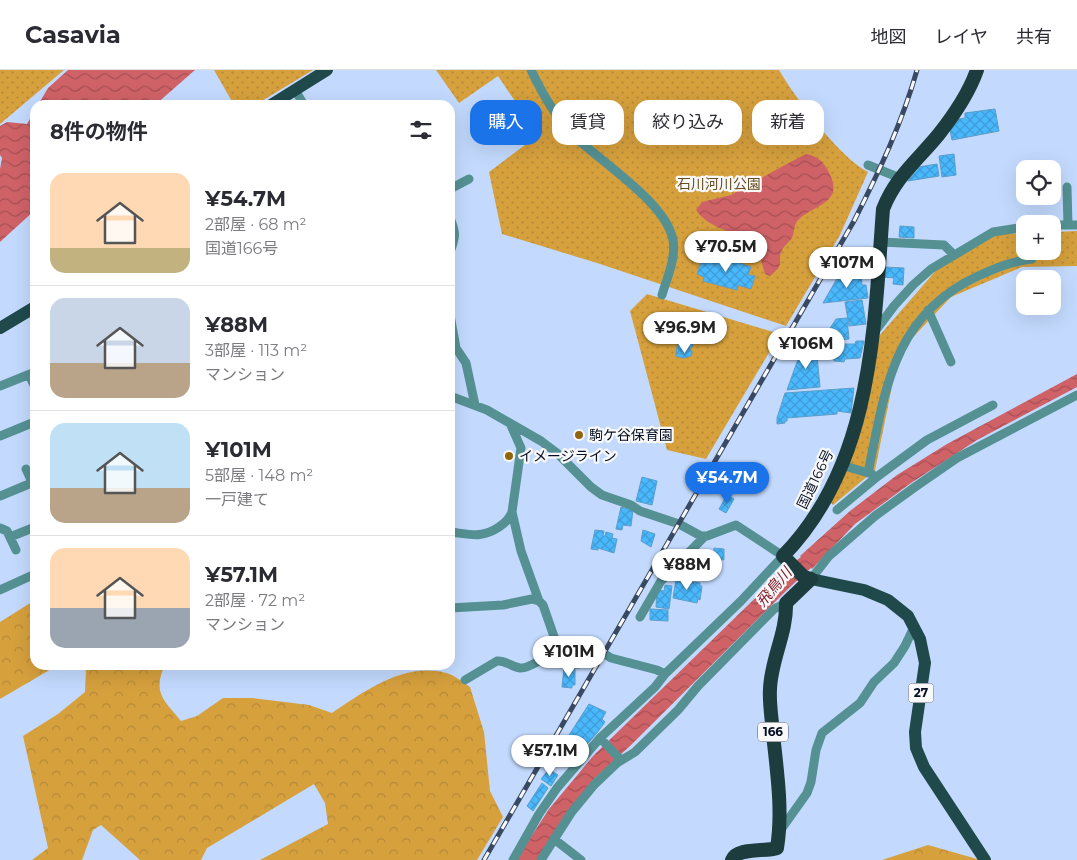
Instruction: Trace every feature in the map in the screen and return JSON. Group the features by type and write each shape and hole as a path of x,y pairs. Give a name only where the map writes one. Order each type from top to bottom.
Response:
{"highway":[{"name":"国道166号","path":"785,559 818,513 841,465 860,410 873,335 884,209 890,192 939,134 959,106 977,70"},
{"path":"785,559 808,578 786,603"},
{"name":"166","path":"780,831 770,688 771,675 786,617 786,603"},
{"path":"732,860 740,852 777,848 780,831"}],"main road":[{"path":"278,100 327,70"},
{"path":"0,328 30,310"},
{"name":"27","path":"808,578 864,590 888,600 908,616 923,650 925,662 915,732 916,748 924,768 985,860"}],"street":[{"path":"531,70 544,98 571,133 644,196 666,222 673,240 673,261 662,295"},
{"path":"295,90 301,100"},
{"path":"868,165 900,178"},
{"path":"455,185 469,178"},
{"path":"1067,187 1073,225"},
{"path":"873,335 912,285 931,268 993,232 1016,228"},
{"path":"881,242 944,245 954,255"},
{"path":"868,472 884,395 897,357 909,335 928,310 959,285 1018,260"},
{"path":"928,310 951,362"},
{"path":"455,342 456,348 466,363 475,405"},
{"path":"946,351 956,347"},
{"path":"0,386 30,374"},
{"path":"808,578 829,556 875,516 957,458 1077,396"},
{"path":"455,398 475,405 510,423 546,445 602,495 631,505 640,511 665,518 704,536"},
{"path":"837,510 878,476 927,440 993,406"},
{"path":"455,532 482,535 490,533 509,520 512,512 521,448 510,423"},
{"path":"0,436 30,424"},
{"path":"841,465 878,476"},
{"path":"0,496 29,484 30,480 26,469"},
{"path":"512,512 521,551 538,601"},
{"path":"513,860 538,814 557,788 655,687 665,674 785,559 736,525 704,536 661,581 640,617"},
{"path":"0,528 8,531 16,550"},
{"path":"10,537 30,529"},
{"path":"0,590 30,576"},
{"path":"455,608 503,605 532,599 538,601 543,605 558,648"},
{"path":"541,860 571,813 594,785 620,759 635,752 678,710 698,686 774,609 786,603"},
{"path":"780,831 807,793 811,782 816,750 822,733 860,703 874,682 894,663 914,627"},
{"path":"464,680 497,661 502,660 520,668 528,666 558,648 600,651 611,658 657,670 665,674"},
{"path":"602,740 620,759"},
{"path":"554,839 581,860"}],"green space":[{"path":"0,70 64,70 0,124"},
{"path":"214,70 313,70 263,100 231,100"},
{"name":"石川河川公園","path":"436,70 779,70 799,100 752,100 752,145 824,145 824,132 844,154 868,172 840,235 786,326 597,263 502,234 489,172 525,145 542,145 542,100 514,100 498,76 459,103"},
{"path":"1077,231 1077,266 1022,267 951,297 899,352 875,470 833,505 830,502 859,436 879,336 939,267 996,234 1016,233 1016,260 1061,260 1061,232"},
{"path":"647,294 780,334 706,459 667,450 630,311"},
{"path":"30,603 30,670 49,670 0,699 0,622"},
{"path":"86,670 163,670 160,683 162,696 181,721 197,716 223,698 252,698 309,705 332,713 371,688 400,675 430,671 446,673 470,687 484,732 490,791 503,817 477,860 260,860 328,824 325,803 314,784 207,848 201,860 140,860 101,825 93,830 82,860 32,860 48,848 23,736 58,714 85,692"},
{"path":"928,845 977,859 978,860 882,860"}],"water":[{"path":"68,70 195,70 161,100 41,100 48,88"},
{"path":"30,119 30,215 0,242 0,169 2,158 0,155 0,126 7,122 27,124"},
{"path":"806,154 818,159 825,166 833,181 833,190 825,203 802,217 796,223 792,238 780,254 780,265 770,276 765,274 761,260 749,256 743,237 711,224 696,210 702,202 731,195"},
{"name":"飛鳥川","path":"1077,374 1077,387 977,440 911,483 855,524 812,569 790,587 630,746 594,779 571,809 538,860 516,860 549,809 594,755 783,571 801,557 850,511 897,475 947,444"}],"building":[{"path":"995,109 999,131 952,140 950,130 959,119 965,118 965,113"},
{"path":"954,154 956,175 942,177 939,156"},
{"path":"937,164 939,176 908,181 918,167"},
{"path":"900,226 914,227 914,238 899,237"},
{"path":"868,251 866,271 847,273 845,271 844,260 847,253"},
{"path":"719,256 751,267 748,275 755,276 751,289 738,285 737,290 703,281 704,277 697,274 703,257 713,261 714,258"},
{"path":"884,267 904,268 903,285 893,284 894,278 883,277"},
{"path":"861,273 862,285 866,285 868,298 823,303 839,275"},
{"path":"862,300 866,324 849,326 845,302"},
{"path":"847,318 849,339 821,342 836,319"},
{"path":"690,338 693,346 683,354 676,353 678,343"},
{"path":"856,341 864,341 860,358 845,359 844,362 834,361 834,352 832,352 831,344 855,344"},
{"path":"806,345 816,345 820,387 787,390 797,362"},
{"path":"689,347 692,352 691,356 683,358 676,356 676,353 683,354"},
{"path":"854,388 851,413 837,411 837,414 787,418 785,423 777,424 785,393"},
{"path":"642,477 657,481 652,505 636,501"},
{"path":"727,495 734,499 726,513 719,509"},
{"path":"621,507 633,510 631,526 623,525 622,530 616,529"},
{"path":"595,530 604,531 603,536 605,536 606,532 613,534 612,538 617,539 614,553 598,548 598,550 591,549"},
{"path":"643,530 655,534 651,547 641,541"},
{"path":"714,548 724,549 724,560 714,559"},
{"path":"676,579 700,583 700,586 702,586 700,600 698,599 697,603 673,598"},
{"path":"665,585 672,586 669,609 656,607 657,590 664,591"},
{"path":"650,609 668,610 668,621 650,620"},
{"path":"565,653 581,654 580,668 573,668 573,664 565,664"},
{"path":"564,668 575,669 575,685 572,685 572,688 562,687"},
{"path":"589,704 606,712 602,719 605,722 567,767 553,760"},
{"path":"549,769 558,775 551,786 541,779"},
{"path":"542,783 548,788 533,811 527,806"}],"railway":[{"path":"484,860 854,221 889,147 917,70"}],"place":[{"name":"駒ケ谷保育園","path":"579,435"},
{"name":"イメージライン","path":"509,456"}]}
